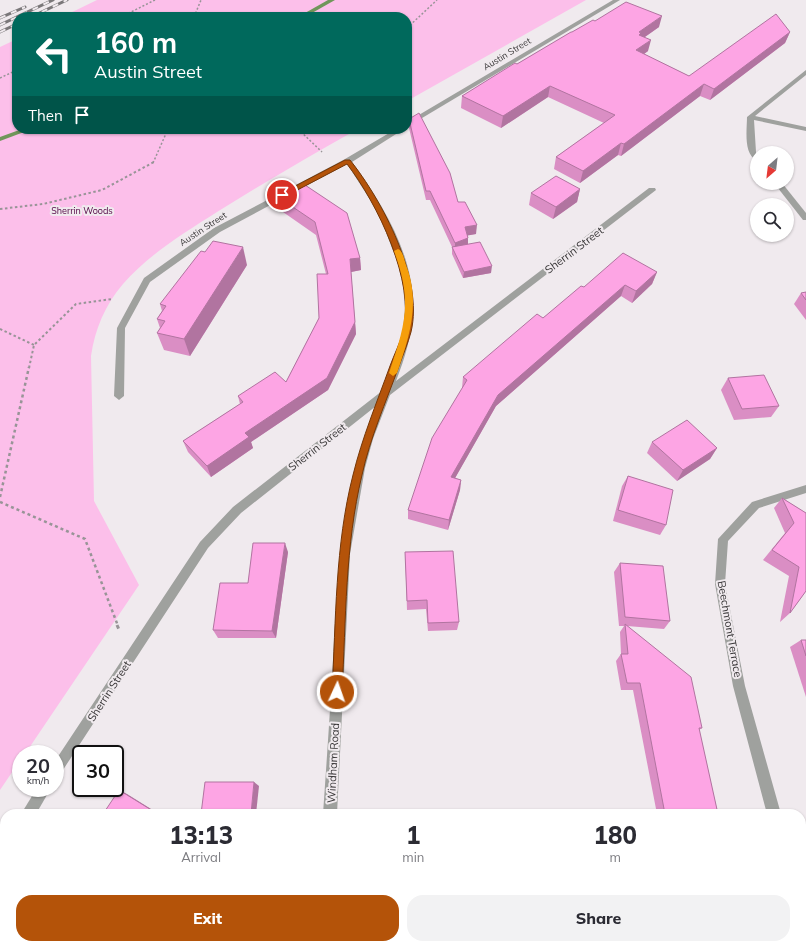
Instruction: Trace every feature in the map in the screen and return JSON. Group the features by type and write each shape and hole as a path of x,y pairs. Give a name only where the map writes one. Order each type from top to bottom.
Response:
{"street":[{"name":"Austin Street","path":"412,122 617,0"},
{"path":"750,117 806,72"},
{"path":"750,117 806,129"},
{"path":"750,117 752,146"},
{"name":"Austin Street","path":"119,396 121,328 147,280 217,230 348,161 393,134"},
{"name":"Windham Road","path":"330,809 346,547 357,475 368,438 407,332 410,310 405,270 380,212 362,179 348,161"},
{"name":"Sherrin Street","path":"64,758 204,545 237,510 385,394 652,190"},
{"path":"784,190 806,218"},
{"name":"Beechmont Terrace","path":"773,809 739,686 720,584 723,540 756,505 806,489"},
{"path":"31,809 39,797"}],"path":[{"path":"131,12 155,0"},
{"path":"196,12 201,0"},
{"path":"412,23 437,0"},
{"path":"0,78 12,72"},
{"path":"0,209 43,204 102,190 154,163 166,134"},
{"path":"303,134 322,152"},
{"path":"0,498 34,345 76,304 139,295"},
{"path":"0,329 34,345"},
{"path":"0,502 85,540 130,658"}],"green space":[{"path":"97,0 586,0 412,98 412,12 72,12"},
{"name":"Sherrin Woods","path":"12,41 12,134 349,134 304,159 167,245 133,273 111,300 106,309 95,336 91,356 94,501 139,585 31,745 12,745 12,772 0,790 0,47"}],"building":[{"path":"626,2 662,16 639,32 641,33 639,35 651,40 636,50 689,76 776,14 790,32 714,89 704,84 624,144 621,143 583,171 556,157 615,115 550,86 503,116 462,96 515,63 517,64"},
{"path":"419,113 450,173 458,202 465,202 477,225 465,227 468,238 455,243 430,191 426,191 412,132 412,117"},
{"path":"556,176 580,189 556,207 531,193"},
{"path":"305,185 347,213 360,258 350,259 355,322 327,378 245,433 249,437 207,466 183,441 243,402 238,396 275,372 286,382 319,318 317,274 328,274 315,222 281,199"},
{"path":"213,241 243,247 184,339 157,333 165,321 157,319 166,306 160,304 201,251 205,252"},
{"path":"480,242 492,266 464,272 452,247"},
{"path":"623,253 657,272 636,291 625,285 498,395 451,477 461,480 449,520 408,510 432,438 467,380 463,377 537,314 543,318 581,286 584,287"},
{"path":"806,292 806,300 801,293"},
{"path":"764,375 779,406 742,409 728,378"},
{"path":"687,420 717,448 683,470 652,442"},
{"path":"628,476 673,490 666,525 618,510"},
{"path":"782,498 806,513 806,591 790,613 799,567 772,550 794,523"},
{"path":"253,543 285,543 272,631 213,630 220,583 248,583"},
{"path":"453,551 459,622 428,623 427,600 407,601 405,552"},
{"path":"620,563 663,566 670,621 625,617"},
{"path":"625,624 691,677 702,728 699,728 717,809 664,809 640,683 627,683 621,654 628,654"},
{"path":"801,640 806,640 806,656"},
{"path":"205,782 254,782 251,809 202,809"},
{"path":"124,793 150,809 106,809 114,797 124,797"}],"waterway":[{"path":"310,12 332,0"},
{"path":"0,139 14,134"}],"railway":[{"path":"28,12 53,0"},
{"path":"42,12 67,0"},
{"path":"14,12 25,7"},
{"path":"0,18 12,13"},
{"path":"0,25 12,19"},
{"path":"0,32 12,26"}],"slow traffic":[{"path":"393,373 407,332 410,310 405,270 398,251"}],"route":[{"path":"282,195 348,161 362,179 395,244 405,270 408,289 410,310 407,332 400,356 368,438 357,475 345,554 337,692"}]}
